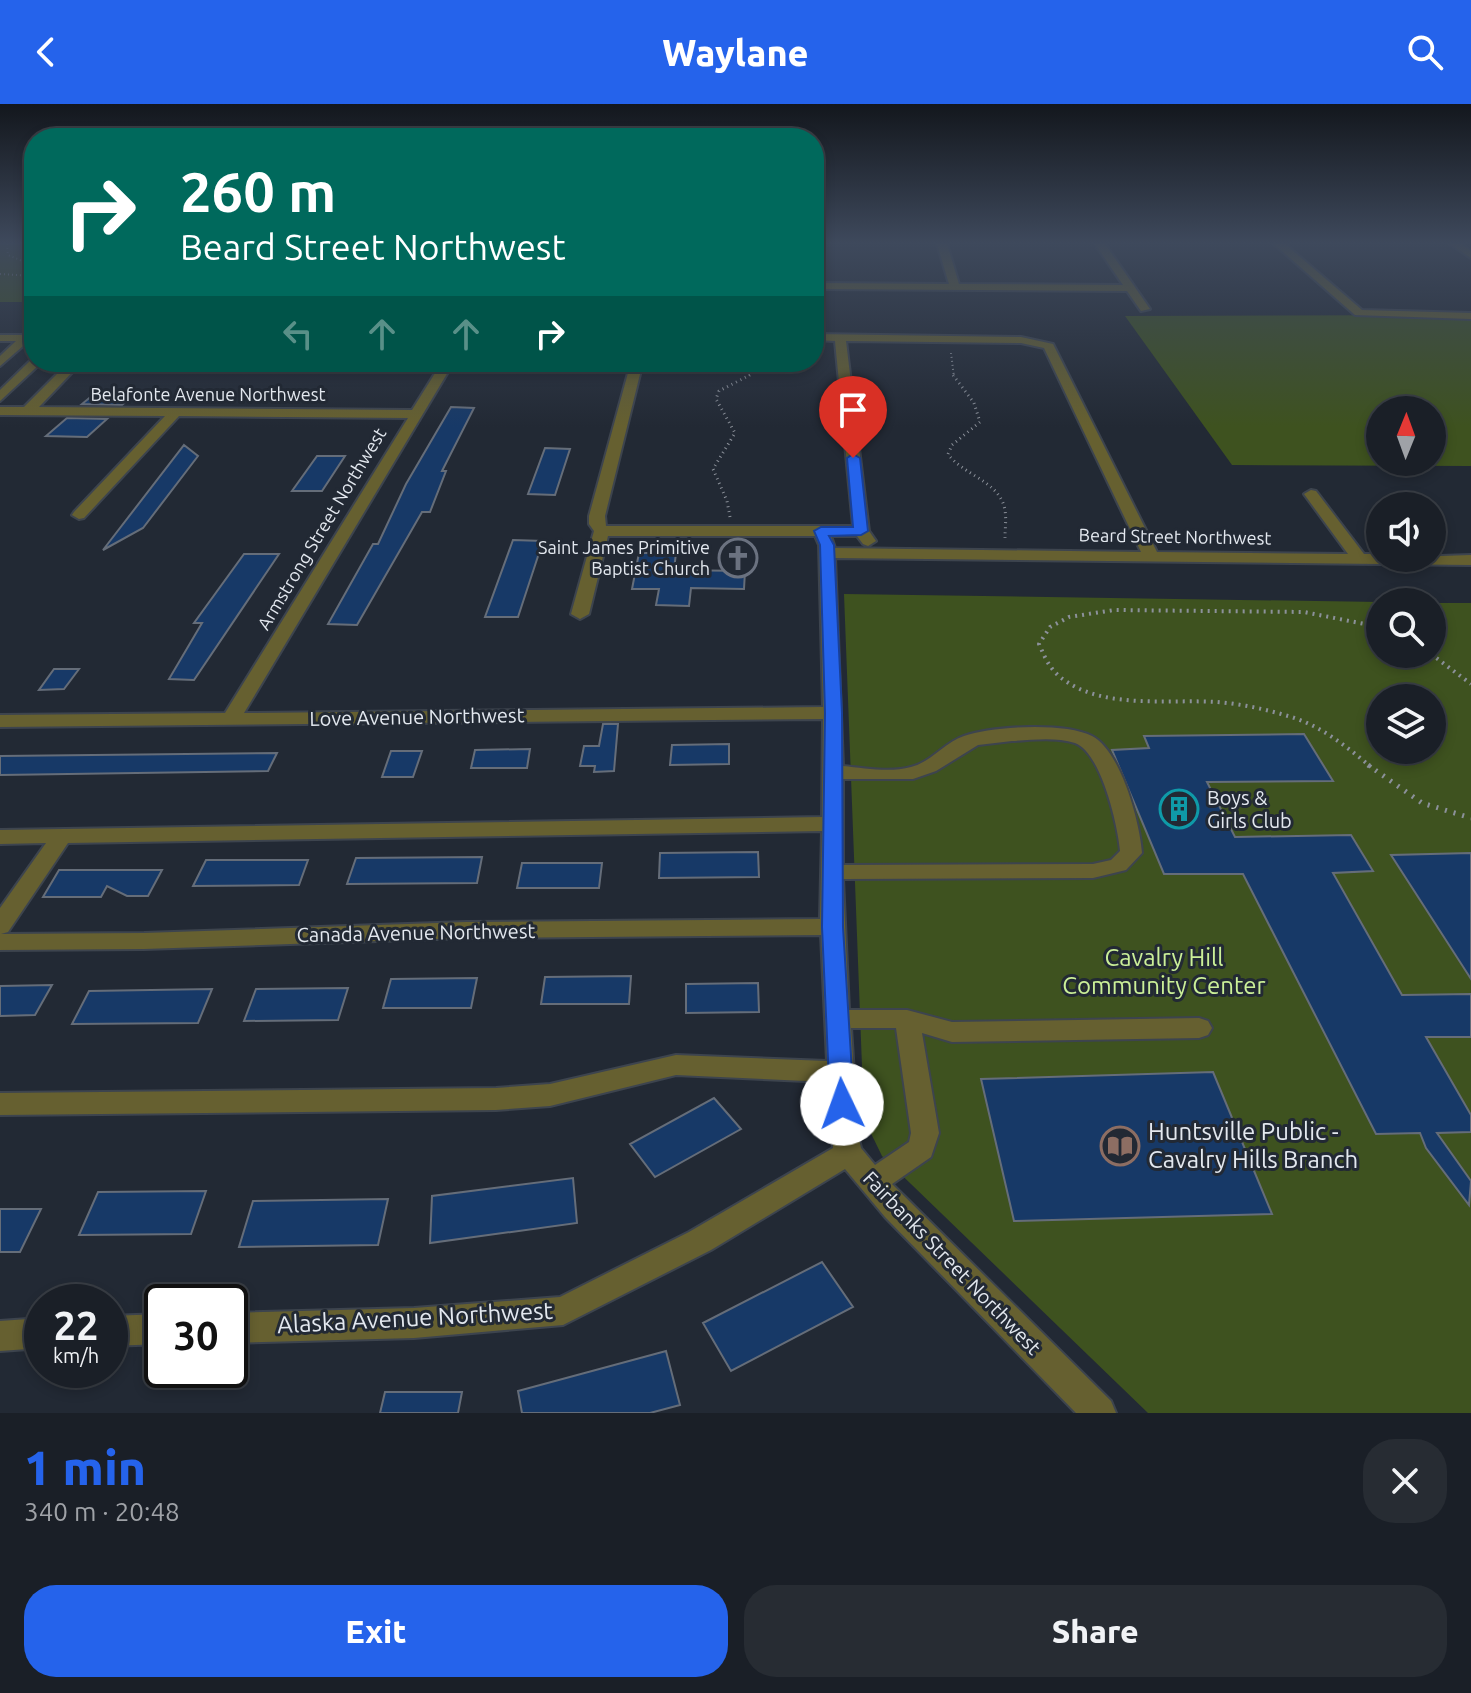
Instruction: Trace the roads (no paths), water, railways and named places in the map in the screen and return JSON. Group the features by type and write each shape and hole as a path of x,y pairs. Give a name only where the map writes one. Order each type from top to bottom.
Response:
{"street":[{"path":"1142,305 1145,309"},
{"path":"1346,305 1372,316 1471,316"},
{"path":"824,337 1021,340 1049,346 1151,556"},
{"path":"840,337 861,531 878,554"},
{"path":"0,341 24,341"},
{"path":"0,341 24,343"},
{"path":"0,362 19,344"},
{"path":"0,400 27,372"},
{"path":"0,400 32,407 66,372"},
{"name":"Armstrong Street Northwest","path":"231,719 442,372"},
{"path":"602,531 597,524 597,516 634,372"},
{"name":"Belafonte Avenue Northwest","path":"0,411 32,407 416,414"},
{"path":"79,515 176,412"},
{"path":"1311,494 1360,559"},
{"path":"602,531 730,531 824,542 878,554"},
{"path":"580,614 602,531"},
{"path":"824,542 861,531"},
{"name":"Fairbanks Street Northwest","path":"824,542 833,713 832,927 848,1153 895,1208 1099,1413"},
{"name":"Beard Street Northwest","path":"878,554 1471,560"},
{"name":"Love Avenue Northwest","path":"0,721 833,713"},
{"path":"833,772 913,773 967,742 988,736 1073,736 1087,741 1104,762 1132,837 1131,853 1118,865 1093,871 833,872"},
{"path":"0,837 833,824"},
{"path":"0,926 61,837"},
{"name":"Canada Avenue Northwest","path":"0,942 144,941 466,930 832,927"},
{"path":"837,1019 907,1019 952,1032 1199,1028"},
{"path":"873,1182 921,1149 925,1133 907,1019"},
{"path":"0,1104 496,1099 550,1095 676,1065 840,1072"},
{"name":"Alaska Avenue Northwest","path":"248,1328 414,1323 563,1311 700,1241 848,1153"},
{"path":"0,1336 24,1334"}],"place":[{"name":"Saint James Primitive Baptist Church","path":"738,558"},
{"name":"Boys & Girls Club","path":"1179,809"},
{"name":"Huntsville Public - Cavalry Hills Branch","path":"1120,1146"}],"park label":[{"name":"Cavalry Hill Community Center","path":"1164,972"}]}
